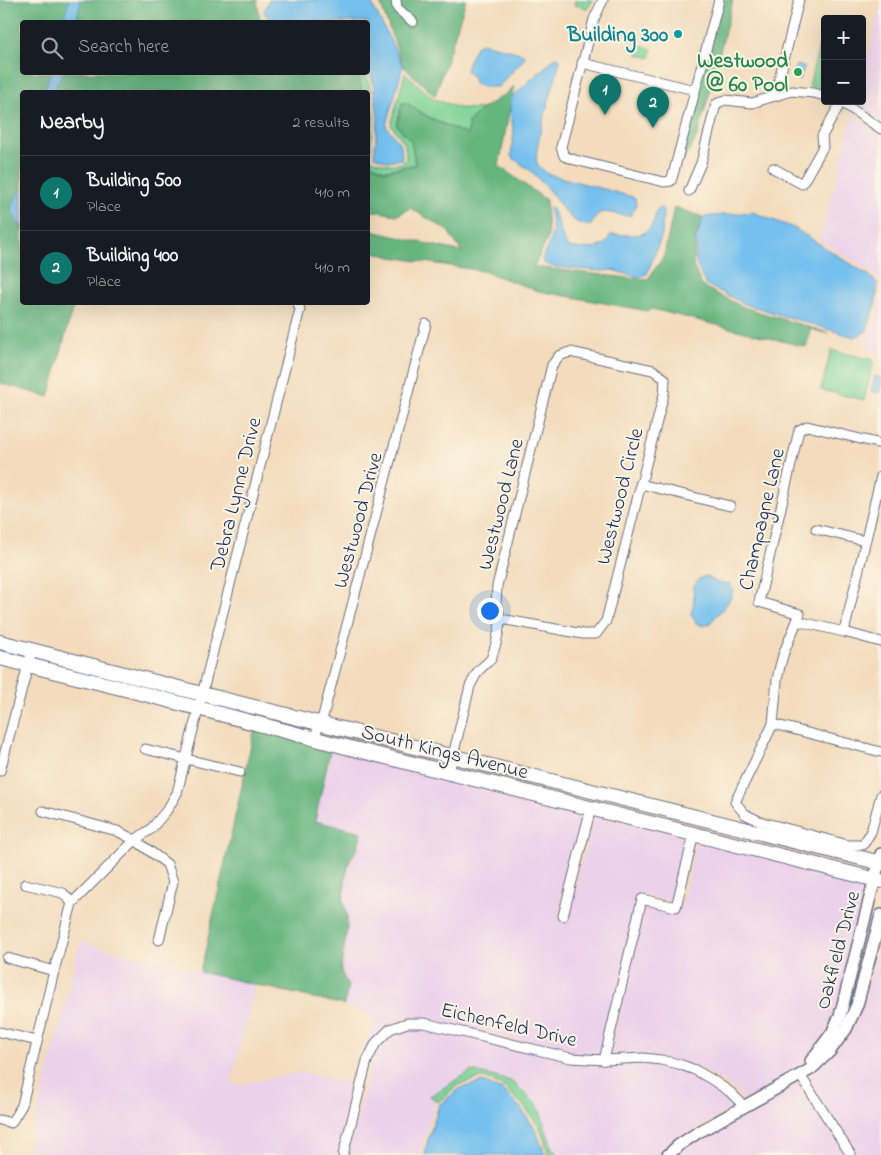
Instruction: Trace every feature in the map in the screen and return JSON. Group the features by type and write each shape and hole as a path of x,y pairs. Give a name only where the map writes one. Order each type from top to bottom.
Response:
{"main road":[{"name":"South Kings Avenue","path":"0,642 200,701 315,738 878,880"},
{"name":"South Kings Avenue","path":"0,658 200,701 319,723 822,849 880,860"},
{"path":"715,839 723,834 732,833 764,841 822,849"}],"street":[{"path":"396,0 397,8 413,22"},
{"path":"604,0 594,19 561,147 564,156 575,160 664,182 671,181 719,0"},
{"path":"775,96 799,0"},
{"path":"582,62 695,90"},
{"path":"689,191 701,163 716,104 725,100 752,104 792,91 821,95"},
{"path":"773,168 802,184 822,147 822,136 838,105"},
{"path":"846,105 881,129"},
{"name":"Debra Lynne Drive","path":"72,903 135,840 151,829 167,810 177,792 298,318 300,309 298,305"},
{"name":"Westwood Drive","path":"315,738 323,716 426,324"},
{"name":"Westwood Circle","path":"501,619 583,634 596,634 606,621 664,394 665,379 653,370 570,352 559,356"},
{"name":"Westwood Lane","path":"449,772 470,686 478,671 490,659 496,644 501,619 496,604 497,586 552,365 559,356"},
{"name":"Champagne Lane","path":"881,444 807,426 799,430 759,602 800,614 797,621 881,642"},
{"path":"844,632 881,476"},
{"path":"640,484 730,506"},
{"path":"816,529 865,541"},
{"path":"797,621 780,666 777,680 774,724 735,802 745,814 759,821 848,845 864,845 871,832 881,796"},
{"path":"0,771 32,650"},
{"path":"774,724 881,752"},
{"path":"145,749 240,772"},
{"path":"563,916 591,808"},
{"path":"43,811 117,831 135,840 167,864 174,882 159,940"},
{"path":"604,1060 642,899 676,907 694,834"},
{"name":"Oakfield Drive","path":"800,1075 832,1033 840,1016 878,880 880,860"},
{"path":"0,1120 11,1123 22,1105 72,903 63,893 25,884"},
{"name":"Oakfield Drive","path":"668,1155 697,1133 800,1075 829,1052 840,1038 850,1020 860,995 881,915"},
{"path":"7,958 54,971"},
{"name":"Eichenfeld Drive","path":"343,1155 367,1061 376,1043 390,1029 407,1023 424,1023 571,1058 604,1060 642,1058 679,1064 711,1079 730,1092 745,1107"},
{"path":"0,1032 37,1041"},
{"path":"800,1075 851,1155"}],"shaded area":[{"path":"881,4 881,124 855,106 866,105 866,62"},
{"path":"853,115 881,134 881,282 872,273 820,240"},
{"path":"881,294 881,354 872,352 863,338 870,334 879,308"},
{"path":"331,747 585,811 558,919 566,921 595,813 688,837 672,902 644,895 601,1055 572,1054 424,1019 407,1019 386,1026 372,1040 362,1060 339,1155 27,1155 80,942 256,984 231,1082 236,1085 301,1072 351,1083 374,1022 373,1018 367,1013 344,1005 348,986 341,971 347,929 347,915 343,900 346,875 350,859 357,849 362,833 315,822"},
{"path":"697,839 869,883 839,1005 832,1023 797,1071 745,1101 733,1088 698,1067 610,1055 646,904 675,911 681,908"},
{"path":"881,934 881,1155 856,1155 806,1076 864,1001"},
{"path":"408,1027 424,1027 608,1065 643,1062 678,1068 708,1082 727,1095 737,1105 675,1142 661,1155 558,1155 552,1148 538,1106 511,1081 471,1072 431,1097 438,1102 435,1104 423,1141 421,1155 348,1155 371,1063 380,1045 393,1033"},
{"path":"798,1081 846,1155 675,1155 682,1148"}],"green space":[{"path":"0,0 69,0 64,20 20,20 20,75 49,75 45,90 20,90 20,192 18,193 17,223 20,225 20,305 73,305 49,397 0,383"},
{"path":"81,0 257,0 260,20 76,20"},
{"path":"379,0 466,0 435,96 403,66"},
{"path":"575,0 593,0 588,8 574,5"},
{"path":"722,0 733,0 697,137 681,164 699,87"},
{"path":"820,42 821,89 809,86"},
{"path":"639,45 652,49 650,58 637,54"},
{"path":"405,73 434,99 459,108 482,109 468,122 468,135 429,117 407,103 402,103 396,125 411,141 415,164 385,170 370,163 370,157 371,159 394,164 406,160 405,144 391,125"},
{"path":"62,75 352,75 359,78 362,90 57,90 56,86"},
{"path":"350,75 364,75 368,78 370,90 362,90 359,78"},
{"path":"514,86 499,166 546,200 548,237 534,267 648,279 664,256 674,207 703,217 695,239 693,266 702,286 743,307 828,333 811,329 806,347 652,309 648,311 538,291 483,271 391,257 370,251 370,230 462,252 447,230 410,208 397,215 373,211 370,208 370,163 385,171 416,165 411,141 397,125 402,103 407,103 429,118 468,135 468,122 482,109 507,93"},
{"path":"370,91 374,117 370,157"},
{"path":"831,350 874,360 864,400 821,390"},
{"path":"255,727 331,747 315,821 362,832 357,849 350,859 343,900 347,915 347,929 341,971 348,986 344,1005 200,972"},
{"path":"471,1071 511,1081 538,1106 552,1148 558,1155 549,1155 540,1128 523,1105 504,1087 481,1078 458,1085 438,1102 430,1096"}],"water":[{"path":"69,0 81,0 76,20 64,20"},
{"path":"269,0 370,0 403,66 386,126 401,145 402,159 387,161 374,156 378,117 372,77 370,75 370,20 270,20 264,12"},
{"path":"483,43 524,54 525,56 498,87 485,87 475,84 472,76 466,71 469,60 477,45"},
{"path":"556,57 560,60 541,131 536,156 537,163 548,174 633,197 636,204 632,215 624,216 603,212 599,213 591,225 579,223 568,215 533,173 511,156 514,133 510,111 511,98"},
{"name":"Westwood @ 60 Pool","path":"796,65 804,67 800,80 793,78"},
{"path":"49,75 62,75 56,86 57,90 45,90"},
{"path":"20,192 20,225 17,223 11,207"},
{"path":"549,206 553,211 568,247 583,249 602,246 610,235 635,235 646,232 651,227 657,209 663,210 662,235 647,274 638,277 612,270 555,267 545,264 542,260 553,230"},
{"path":"752,212 794,228 870,276 878,284 875,307 866,332 854,337 745,304 705,284 696,263 696,239 703,217"},
{"path":"875,376 881,378 879,393 871,391"},
{"path":"705,576 716,582 730,584 733,590 726,605 710,623 703,626 696,623 691,614 694,602 693,587 699,579"},
{"path":"482,1082 503,1090 520,1107 536,1130 545,1155 425,1155 439,1105 461,1088"}],"place":[{"name":"Building 300","path":"678,34"},
{"name":"Westwood @ 60 Pool","path":"798,72"},
{"name":"Building 500","path":"605,115"},
{"name":"Building 400","path":"653,128"}]}
